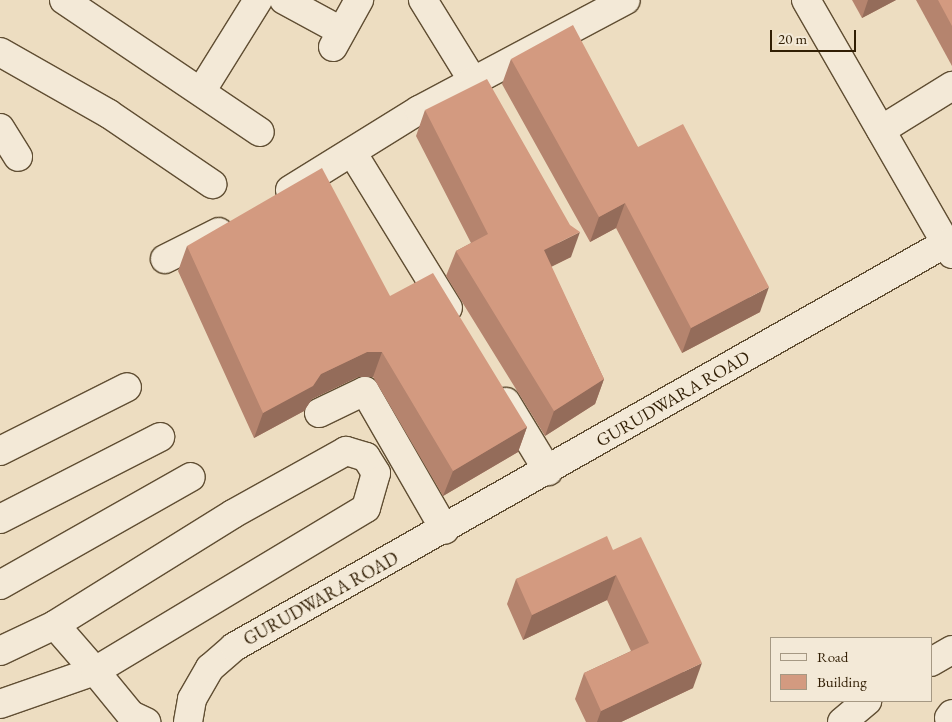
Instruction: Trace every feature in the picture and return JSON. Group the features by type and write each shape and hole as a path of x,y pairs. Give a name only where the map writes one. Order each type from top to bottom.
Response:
{"street":[{"path":"64,0 202,90 260,132"},
{"path":"202,90 258,0"},
{"path":"284,0 337,40 359,0"},
{"path":"422,0 476,79 495,103"},
{"path":"270,202 476,79 626,0"},
{"name":"GURUDWARA ROAD","path":"188,722 192,699 210,668 234,647 949,248 806,0"},
{"path":"0,52 125,124 212,184"},
{"path":"881,130 952,86"},
{"path":"0,128 18,157"},
{"path":"352,152 462,330"},
{"path":"165,259 240,221"},
{"path":"492,380 548,471"},
{"path":"0,451 127,387"},
{"path":"319,413 365,392 445,530"},
{"path":"0,519 160,437"},
{"path":"0,651 55,625 233,514 346,450 366,456 376,473 366,508 95,671 0,704"},
{"path":"0,585 191,478"},
{"path":"55,625 131,715 146,722"},
{"path":"932,661 952,650"},
{"path":"842,722 866,702"}],"building":[{"path":"938,0 952,0 952,26"},
{"path":"573,25 638,147 683,124 769,287 691,328 625,203 599,217 511,59"},
{"path":"487,79 570,225 580,232 544,250 604,379 554,411 456,251 488,234 425,110"},
{"path":"322,168 390,296 433,273 527,427 453,471 382,352 367,352 321,374 313,386 263,413 187,246"},
{"path":"607,536 613,550 641,537 702,663 601,711 584,673 649,643 616,575 532,615 516,579"}]}
